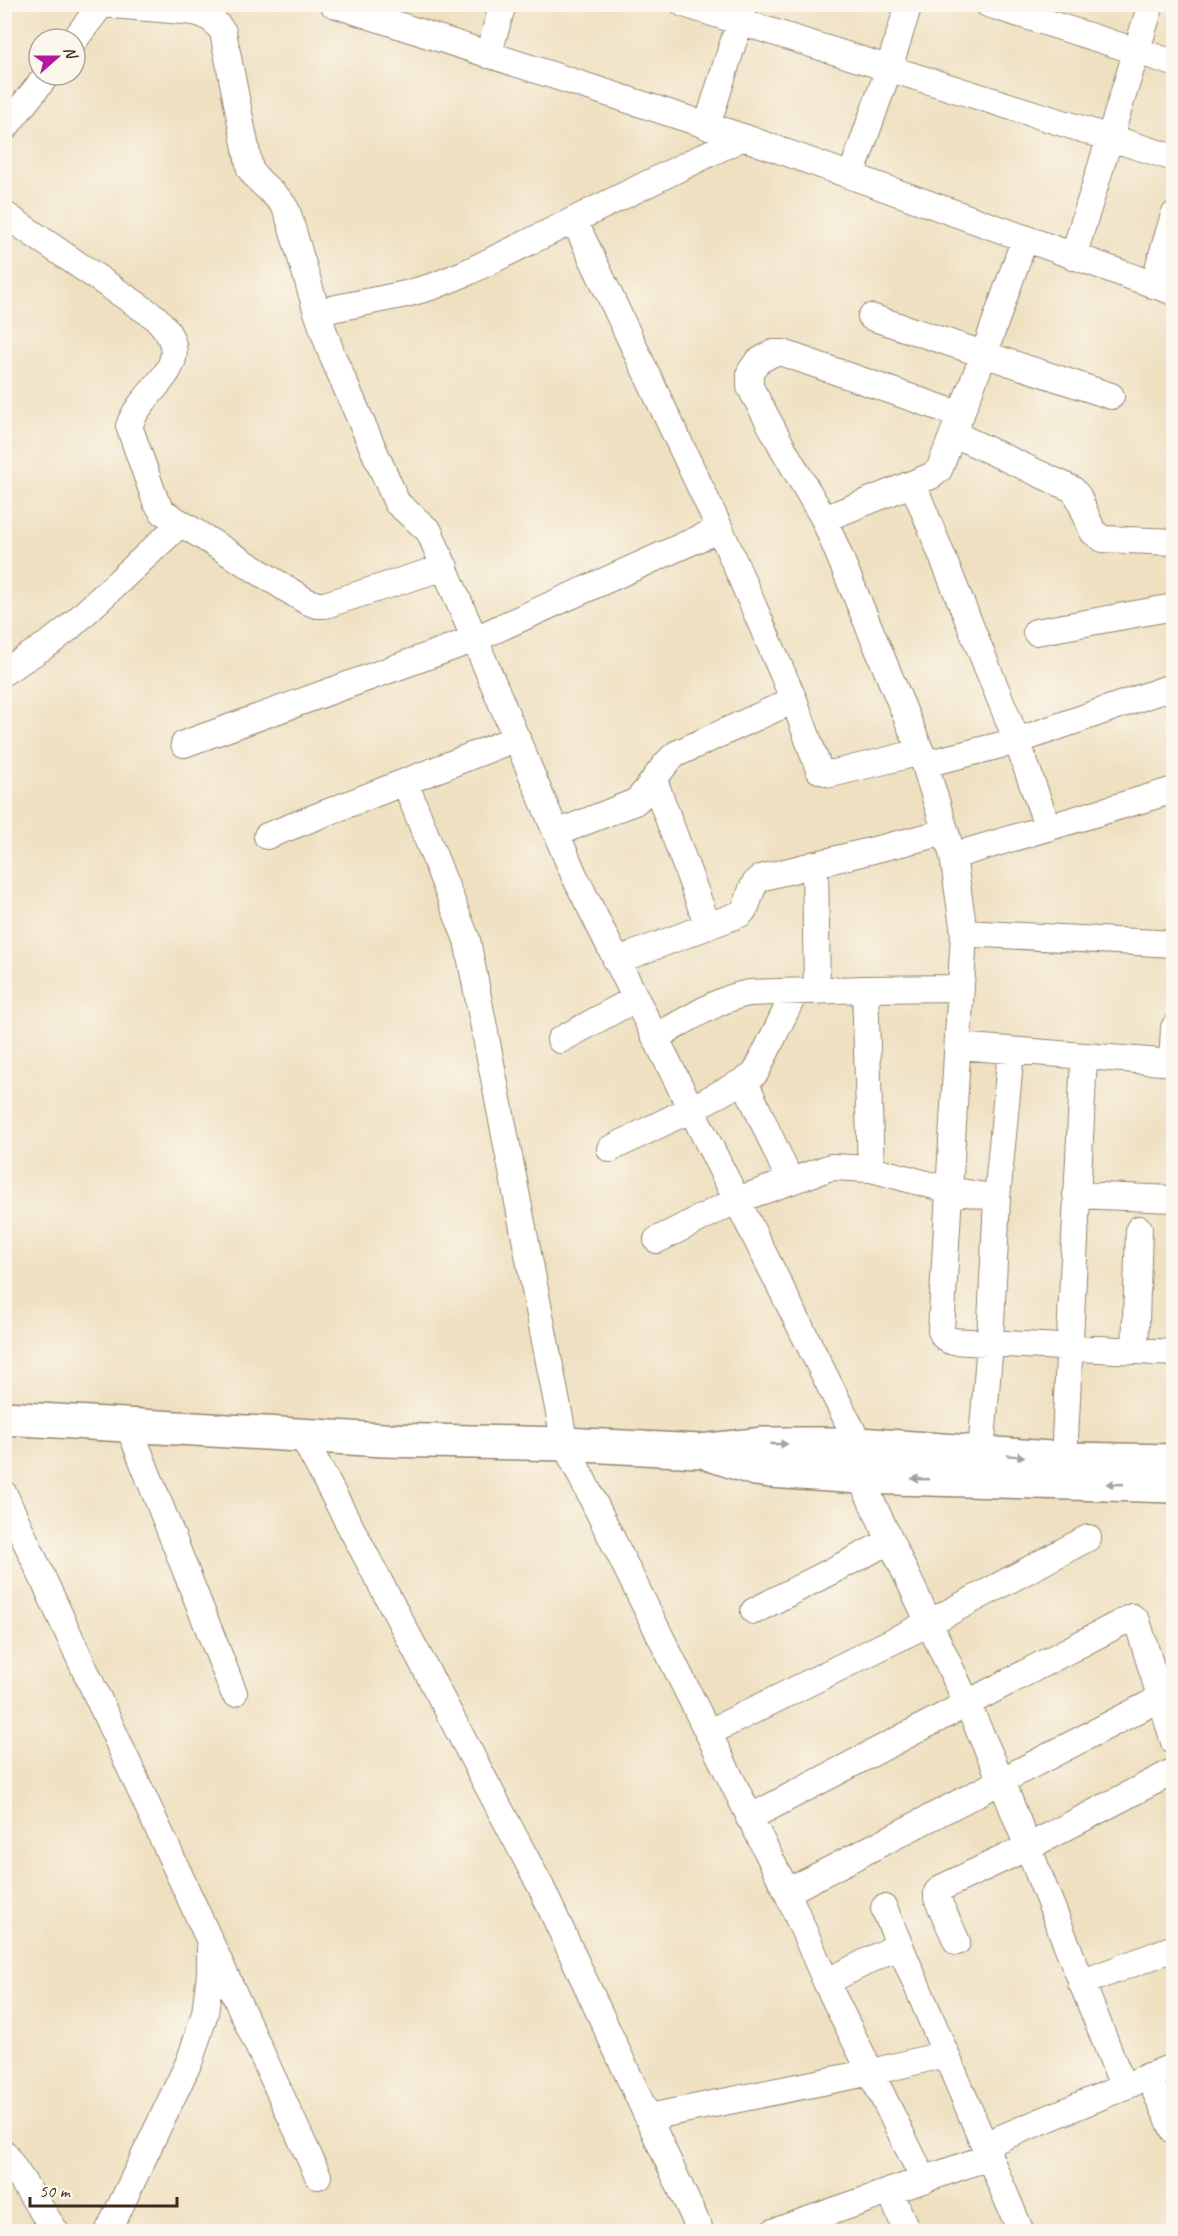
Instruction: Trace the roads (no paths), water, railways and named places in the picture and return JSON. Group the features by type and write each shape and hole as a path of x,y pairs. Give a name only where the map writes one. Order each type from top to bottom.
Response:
{"highway":[{"path":"4,1418 303,1437 565,1444 700,1451 764,1444 859,1444 1064,1459 1173,1461"},
{"path":"700,1451 755,1470 860,1477 1173,1486"}],"street":[{"path":"333,4 743,137 1163,289 1173,216"},
{"path":"488,55 503,4"},
{"path":"684,4 742,13 889,68 1173,158"},
{"path":"851,176 909,4"},
{"path":"988,4 1173,63"},
{"path":"1073,257 1151,4"},
{"path":"84,27 101,5 195,12 206,15 216,22 223,32 250,169 257,179 282,202 287,211 317,312 333,355 397,503 426,528 445,567 574,875 634,999 859,1444"},
{"path":"707,126 742,13"},
{"path":"4,129 37,87"},
{"path":"317,312 434,286 468,272 743,137"},
{"path":"4,214 155,317 166,327 173,341 174,353 169,369 129,426 159,508 180,524 306,602 317,605 325,605 445,567"},
{"path":"574,220 720,529 794,700 819,771 831,774 1017,741 1173,686"},
{"path":"824,519 913,484 939,470 984,354 1025,238"},
{"path":"871,316 1111,396"},
{"path":"1173,542 1102,539 1097,536 1078,496 1072,489 958,424 783,353 773,353 757,362 750,372 750,387 824,519 923,758 953,856 964,933 941,1331 950,1341 1173,1353"},
{"path":"913,484 1017,741 1048,828"},
{"path":"4,672 70,627 180,524"},
{"path":"184,744 475,639 720,529"},
{"path":"1036,632 1173,608"},
{"path":"557,833 642,796 669,759 676,754 794,700"},
{"path":"267,836 517,738"},
{"path":"654,780 708,927"},
{"path":"405,782 467,940 565,1444 787,1892 826,1982 924,2180"},
{"path":"953,856 1173,790"},
{"path":"616,961 744,912 754,884 760,878 946,832"},
{"path":"610,1149 745,1082 756,1072 806,991 816,864"},
{"path":"964,933 1173,944"},
{"path":"655,1037 736,995 866,989 961,988"},
{"path":"866,989 871,1168"},
{"path":"560,1040 634,999"},
{"path":"958,1046 1011,1052 1173,1063 1173,1028"},
{"path":"981,1452 990,1343 997,1198 1011,1052"},
{"path":"1064,1459 1084,1057"},
{"path":"745,1082 790,1180"},
{"path":"657,1240 737,1200 831,1167 871,1168 949,1190 997,1198"},
{"path":"1076,1195 1173,1199"},
{"path":"1135,1351 1139,1229"},
{"path":"129,1427 234,1693"},
{"path":"303,1437 525,1855 649,2116 701,2232"},
{"path":"860,1477 968,1703 1002,1782 1123,2086"},
{"path":"4,1494 318,2176"},
{"path":"708,1733 929,1623 1088,1538"},
{"path":"754,1611 890,1541"},
{"path":"749,1818 1132,1617 1137,1621 1173,1742"},
{"path":"787,1892 1160,1699"},
{"path":"957,1942 937,1898 938,1892 943,1887 1028,1847 1173,1771"},
{"path":"884,1908 1021,2232"},
{"path":"108,2232 190,2060 205,2013 210,1974 210,1941"},
{"path":"826,1982 900,1945"},
{"path":"1081,1983 1173,1948"},
{"path":"649,2116 872,2072 946,2054"},
{"path":"773,2232 924,2180 1123,2086 1173,2066"},
{"path":"1148,2076 1173,2132"},
{"path":"4,2153 56,2232"},
{"path":"890,2191 907,2232"}]}
